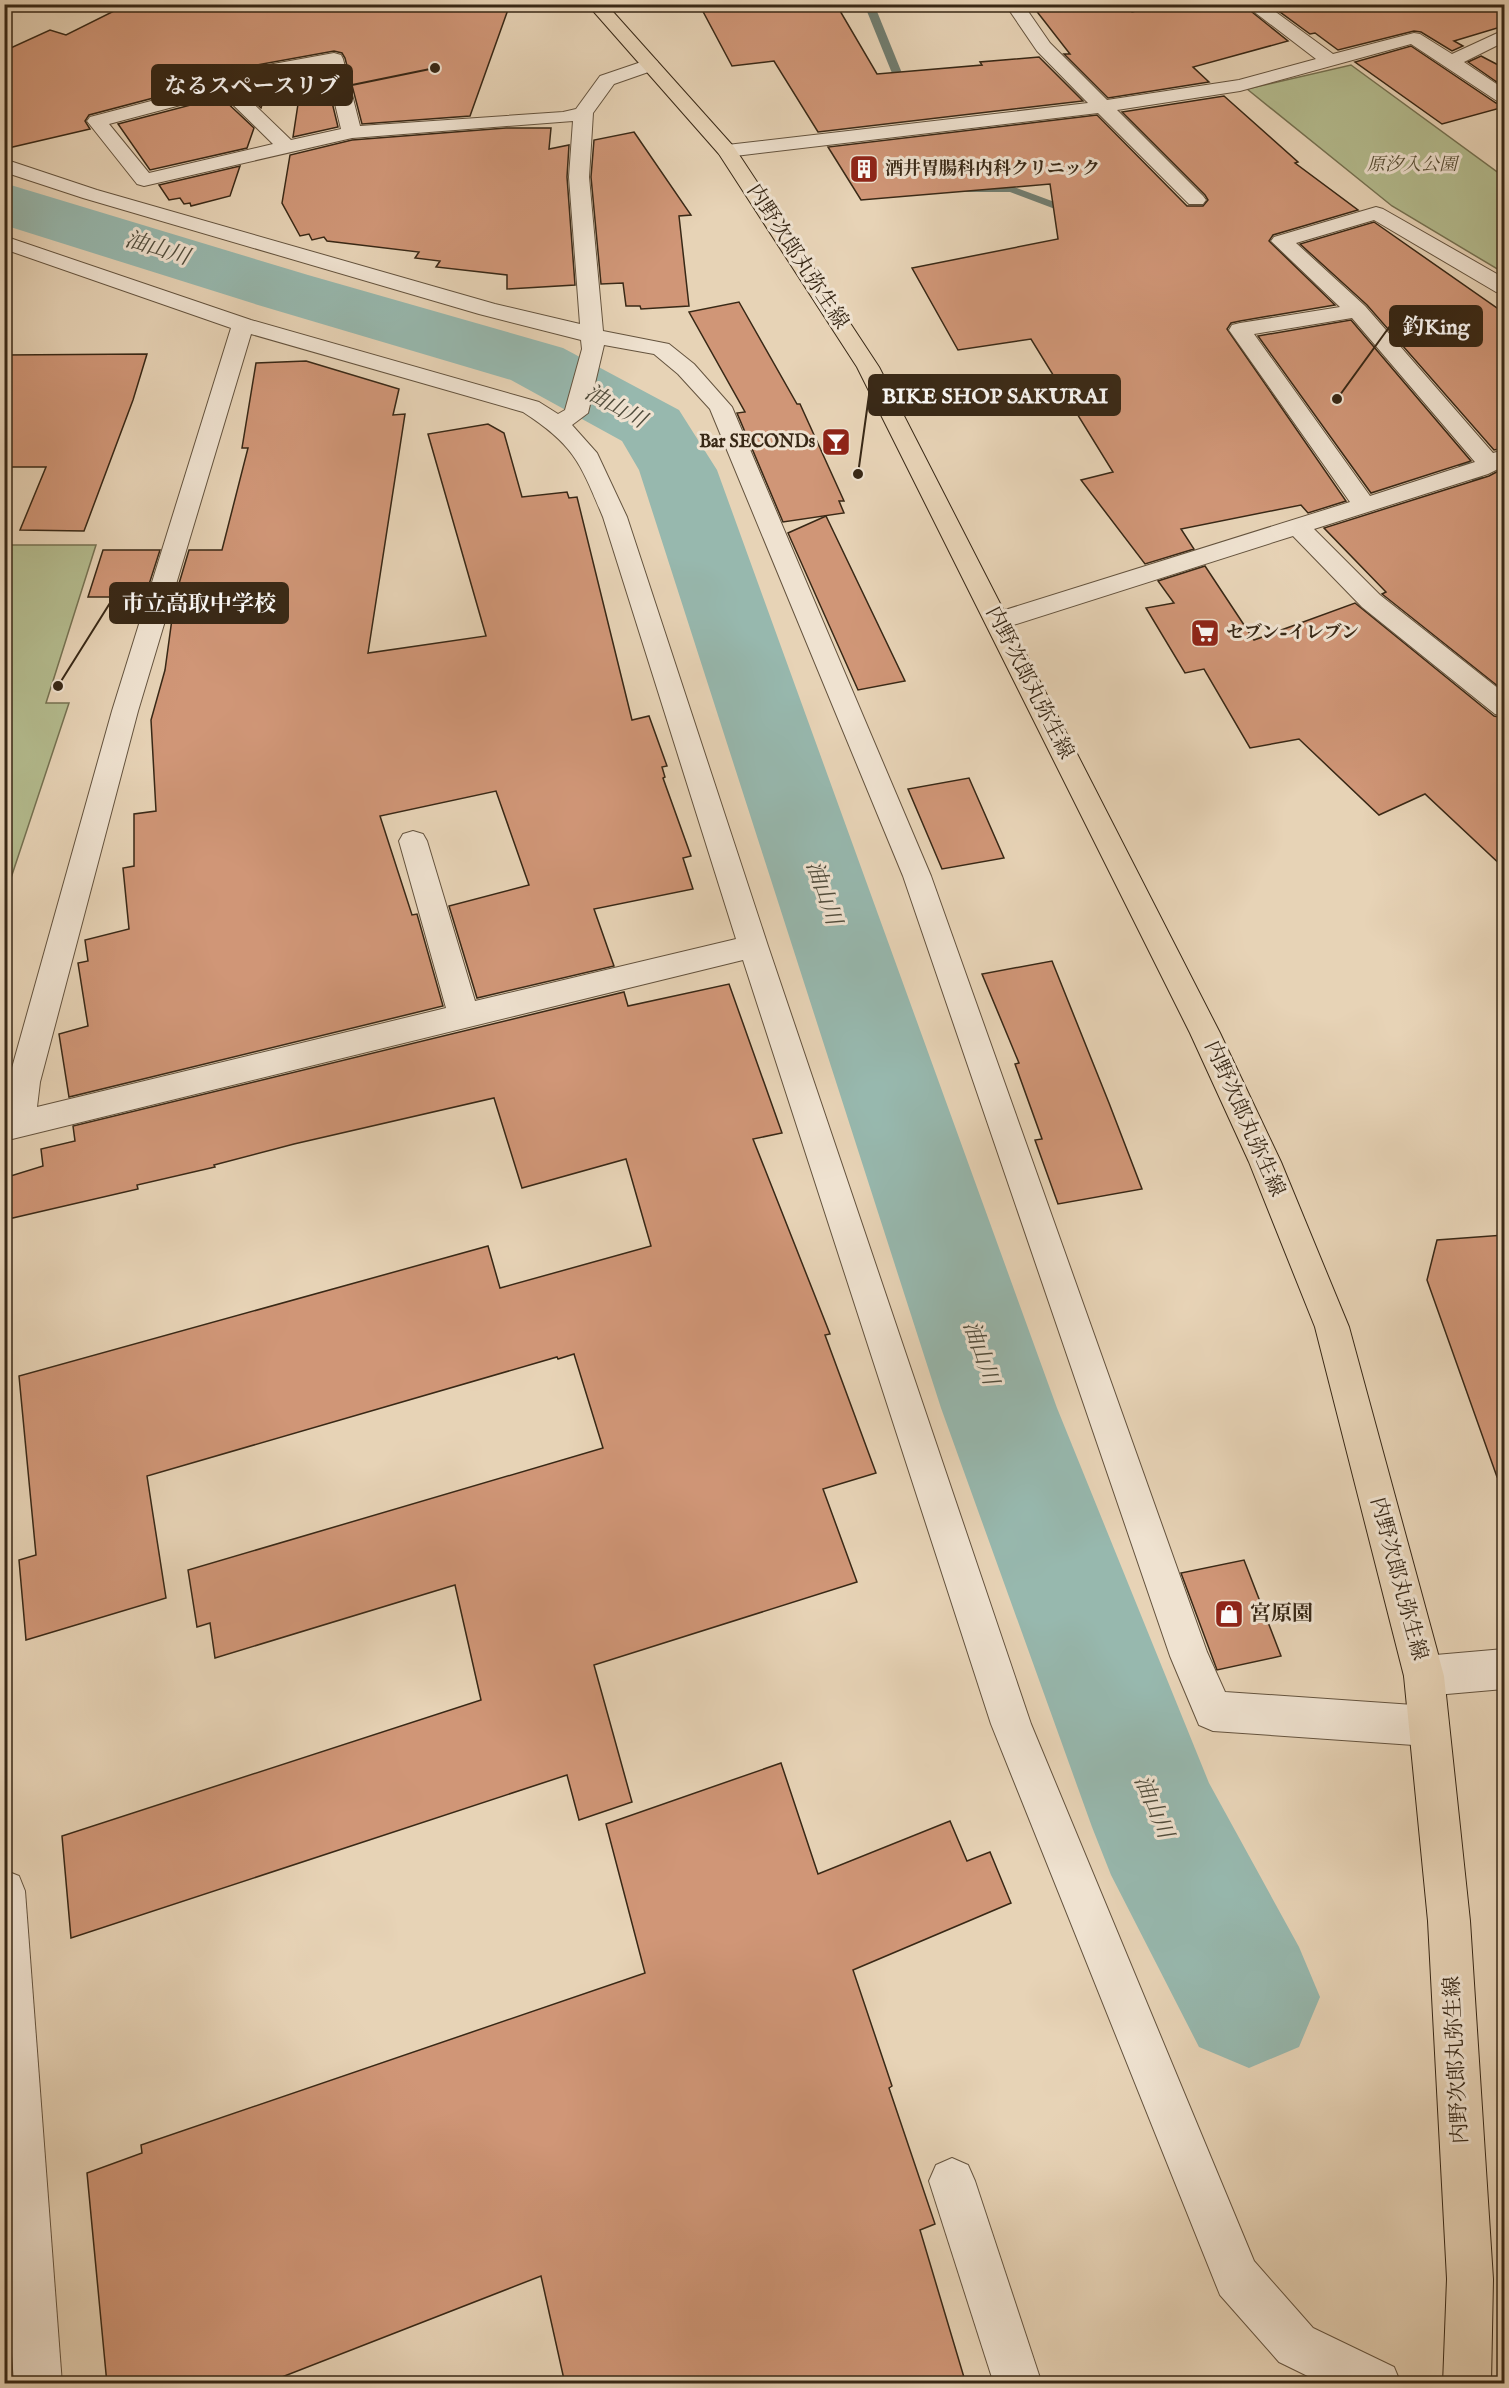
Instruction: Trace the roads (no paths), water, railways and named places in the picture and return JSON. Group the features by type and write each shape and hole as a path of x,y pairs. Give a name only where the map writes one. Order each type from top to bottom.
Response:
{"main road":[{"name":"内野次郎丸弥生線","path":"596,4 727,152 868,367 1205,1033 1265,1162 1332,1327 1424,1676 1449,1921 1470,2279 1467,2384"}],"street":[{"path":"1014,4 1043,47 1196,200"},
{"path":"1253,4 1329,60"},
{"path":"1450,62 1504,35"},
{"path":"727,152 1102,107 1240,85 1414,38 1504,97"},
{"path":"287,147 226,87 225,78 334,59 352,132"},
{"path":"650,65 607,80 583,113 579,177 592,343 567,418 576,439 588,454 615,517 753,946 1011,1724 1238,2278 1296,2345 1376,2383"},
{"path":"226,87 97,121 144,180 352,132 562,118 583,113"},
{"path":"4,165 90,194 487,309 570,328 592,343 662,349 686,369 721,407 917,876 1185,1645 1213,1711 1428,1726"},
{"path":"998,621 1298,527 1491,463 1355,311 1281,241 1376,213 1504,287"},
{"path":"4,242 243,325 567,418"},
{"path":"1355,311 1240,330 1364,505"},
{"path":"243,325 125,711 12,1126 753,946"},
{"path":"1298,527 1371,601 1504,707"},
{"path":"413,841 464,1016"},
{"path":"1424,1676 1504,1669"},
{"path":"4,1891 38,2384"},
{"path":"952,2181 1018,2384"}],"waterway":[{"path":"869,4 905,93"},
{"path":"966,189 1011,189 1075,213"},
{"name":"油山川","path":"4,203 283,290 537,364 652,426 678,470 999,1408 1159,1827 1249,1997"},
{"path":"1447,445 1504,507"}],"place":[{"name":"なるスペースリブ","path":"435,68"},
{"name":"酒井胃腸科内科クリニック","path":"864,169"},
{"name":"釣King","path":"1337,399"},
{"name":"Bar SECONDs","path":"836,442"},
{"name":"BIKE SHOP SAKURAI","path":"858,474"},
{"name":"セブン-イレブン","path":"1205,633"},
{"name":"市立高取中学校","path":"58,686"},
{"name":"宮原園","path":"1229,1614"}],"park label":[{"name":"原汐入公園","path":"1412,165"}]}
